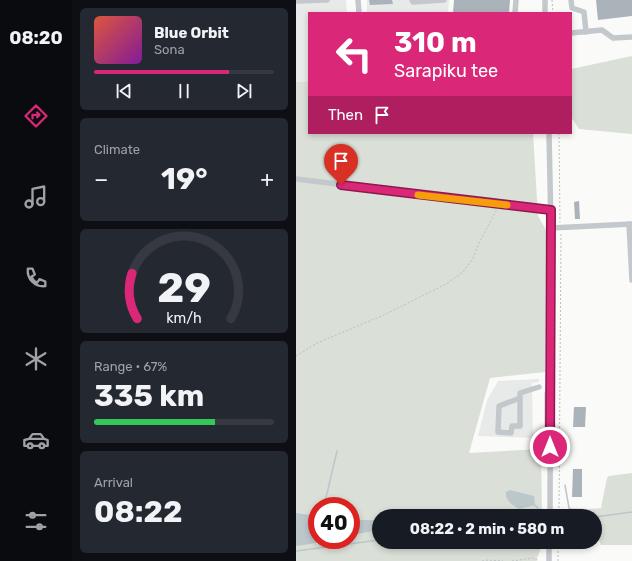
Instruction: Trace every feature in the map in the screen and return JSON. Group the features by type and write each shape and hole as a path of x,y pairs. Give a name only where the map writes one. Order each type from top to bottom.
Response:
{"street":[{"path":"296,1 327,0"},
{"path":"358,0 359,12"},
{"path":"412,0 413,2 444,0"},
{"path":"515,12 516,0"},
{"path":"545,0 545,12"},
{"path":"571,0 572,8 584,12 586,32"},
{"path":"572,33 602,30 613,38 632,37"},
{"path":"549,134 552,228 550,509"},
{"path":"296,179 551,210"},
{"path":"552,228 631,224 632,280"},
{"path":"520,398 499,406 498,432 512,433 512,426 520,426 520,398 520,393 539,387"},
{"path":"549,561 550,549"}],"path":[{"path":"552,0 552,12"},
{"path":"559,134 559,509"},
{"path":"296,356 317,343 377,318 446,284 463,272 473,258 479,243 500,204"},
{"path":"558,549 558,561"},
{"path":"512,561 533,558 539,561"},
{"path":"482,561 503,561"}],"shaded area":[{"path":"296,0 346,0 347,12 308,12 308,82 296,82"},
{"path":"367,0 449,0 448,12 367,12"},
{"path":"632,56 632,134 579,129 572,118 572,69"},
{"path":"296,82 308,82 308,134 533,134 538,216 546,230 545,372 490,378 469,453 541,449 542,509 372,509 372,549 540,549 536,561 296,561"},
{"path":"539,379 539,382 532,383 533,438 478,436 487,400 498,381"},
{"path":"545,391 548,395 547,426 545,428 544,393"},
{"path":"632,473 632,545 602,545 602,509 589,509 601,508 607,478 609,476"},
{"path":"510,490 534,496 535,505 519,509 510,502 507,498 506,492"},
{"path":"296,513 308,515 308,544 296,546"},
{"path":"360,520 372,520 372,531 360,533"}],"building":[{"path":"369,0 392,0 393,4 370,5"},
{"path":"454,0 510,0 509,12 453,12"},
{"path":"596,0 632,0 632,16 598,20"},
{"path":"579,201 580,219 575,219 574,202"},
{"path":"574,407 586,407 585,427 573,427"},
{"path":"573,469 582,469 582,497 572,497"}],"waterway":[{"path":"326,497 337,451"},
{"path":"565,485 570,509"},
{"path":"535,505 538,509"},
{"path":"602,516 632,512"},
{"path":"296,551 372,541"}],"slow traffic":[{"path":"418,195 507,205"}],"route":[{"path":"341,185 551,210 550,447"}]}
